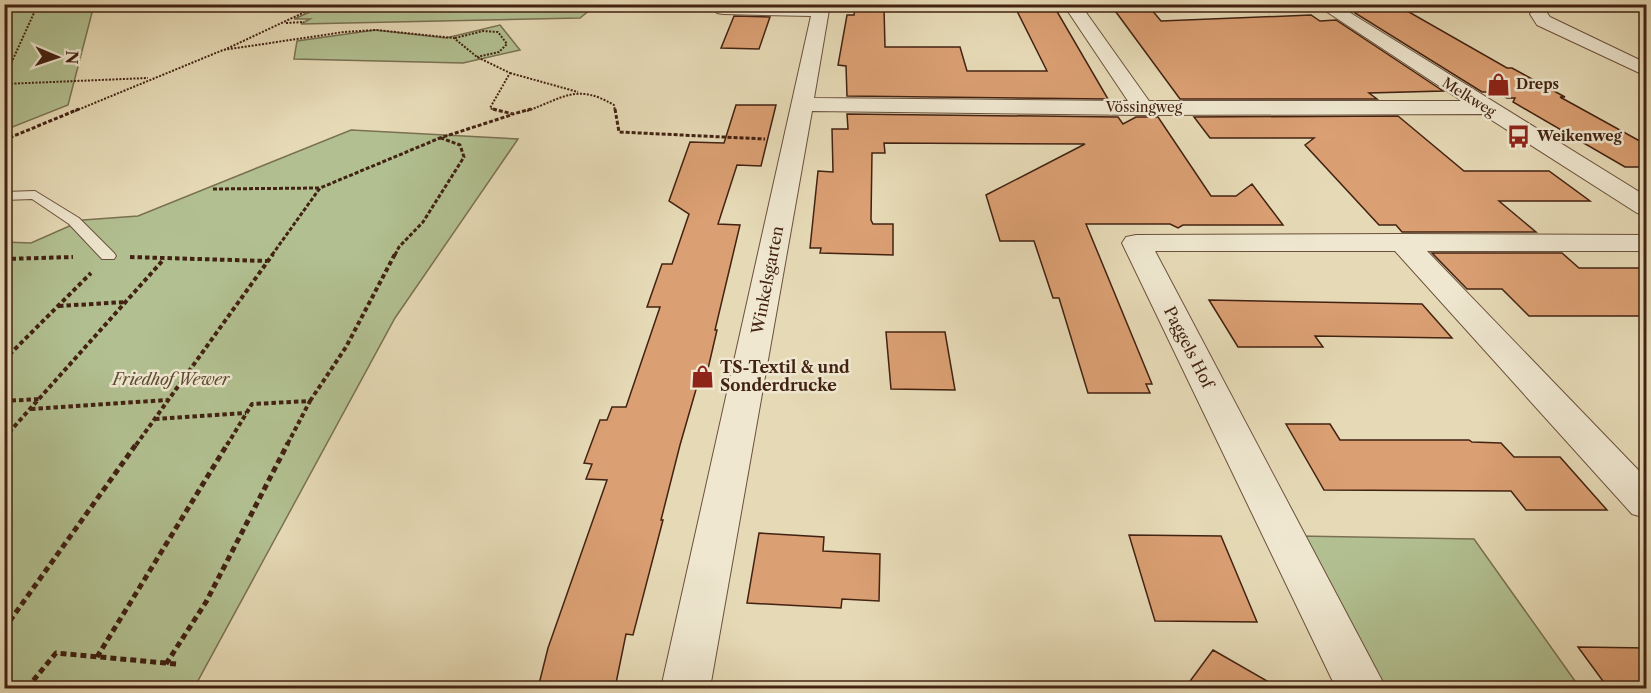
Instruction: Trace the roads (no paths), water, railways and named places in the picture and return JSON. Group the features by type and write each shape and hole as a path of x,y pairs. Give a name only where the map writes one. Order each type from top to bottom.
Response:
{"street":[{"name":"Winkelsgarten","path":"685,688 821,8 723,9 726,4"},
{"path":"1071,4 1143,108"},
{"name":"Melkweg","path":"1323,4 1647,207"},
{"path":"1539,15 1543,21 1647,70"},
{"name":"Vössingweg","path":"802,104 1143,108 1486,107"},
{"path":"1402,242 1647,503"},
{"name":"Paggels Hof","path":"1361,688 1136,243 1647,243"}],"lane":[{"path":"4,196 35,195 74,221 108,256"}],"place":[{"name":"Dreps","path":"1498,84"},
{"name":"Weikenweg","path":"1519,136"},
{"name":"TS-Textil & und Sonderdrucke","path":"702,376"}],"park label":[{"name":"Friedhof Wewer","path":"171,379"}]}
